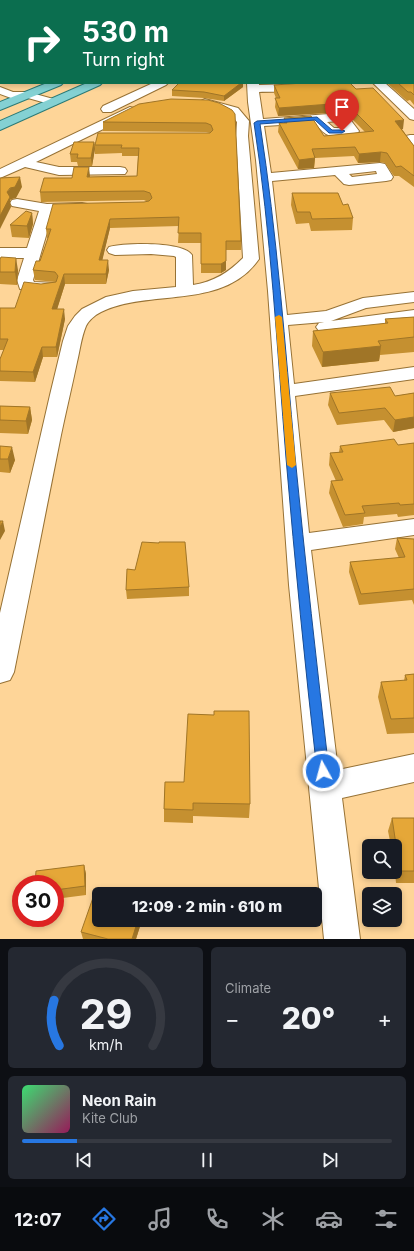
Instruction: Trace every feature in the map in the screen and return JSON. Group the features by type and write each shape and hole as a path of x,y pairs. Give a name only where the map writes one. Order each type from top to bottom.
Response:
{"main road":[{"path":"0,106 54,84"},
{"path":"0,126 94,84"}],"street":[{"path":"9,84 25,90 28,95"},
{"path":"84,120 160,84"},
{"path":"320,84 315,86 253,86 265,178 280,326 298,543 342,939"},
{"path":"380,84 414,116"},
{"path":"0,90 11,95 28,95 53,102"},
{"path":"0,672 62,384 76,327 83,317 94,309 118,299 185,291 209,287 222,282 239,272 251,259 242,136 243,121 234,112 227,108 193,101"},
{"path":"0,174 130,111 142,107"},
{"path":"257,123 317,119"},
{"path":"83,134 107,136"},
{"path":"414,139 410,140 414,144"},
{"path":"24,163 59,171 120,172"},
{"path":"265,178 338,171"},
{"path":"17,203 47,208 99,207"},
{"path":"47,208 25,280 26,284 34,287 50,287"},
{"path":"115,250 169,250 181,252 184,255 185,291"},
{"path":"0,253 34,253"},
{"path":"280,326 329,316 363,303 414,297"},
{"path":"280,326 414,315"},
{"path":"285,392 414,373"},
{"path":"298,543 414,527"},
{"path":"325,787 414,768"}],"building":[{"path":"178,84 240,84 224,96 204,92 172,90"},
{"path":"351,84 356,89 373,88 404,120 395,121 414,146 414,176 401,166 396,167 387,153 381,152 359,154 355,147 312,149 315,158 299,160 279,123 287,123 284,118 311,116 324,136 374,131 347,104 343,103 279,108 275,98 280,98 274,85"},
{"path":"399,84 414,84 414,95 411,92 408,92"},
{"path":"171,99 208,100 219,103 232,110 235,114 241,241 226,241 226,261 221,264 201,264 201,233 178,233 179,217 110,219 99,260 108,260 106,274 64,274 52,309 64,309 56,347 42,347 33,372 0,371 0,359 8,339 0,339 0,308 15,308 24,282 41,284 56,282 58,276 55,272 33,270 36,261 40,261 51,229 46,229 53,204 144,202 149,201 152,198 150,193 144,191 40,192 44,178 72,178 74,167 89,167 87,177 137,176 139,148 121,148 122,145 95,145 98,133 210,133 213,130 211,125 206,123 103,122 139,104"},
{"path":"74,142 94,142 91,158 77,158 78,154 70,154"},
{"path":"20,177 15,187 10,188 7,192 10,197 0,216 0,178"},
{"path":"292,193 338,193 343,205 348,204 353,218 312,219 310,212 297,212"},
{"path":"26,211 32,213 27,226 10,225"},
{"path":"1,257 16,258 15,272 0,272"},
{"path":"414,317 414,337 378,341 381,346 323,352 313,331 388,323 385,319"},
{"path":"390,387 395,396 414,393 414,417 395,420 385,408 339,413 330,393"},
{"path":"0,406 30,407 26,421 0,420"},
{"path":"394,439 398,445 414,443 414,504 400,505 399,503 362,506 365,513 345,515 331,481 343,480 330,453 343,452 340,446"},
{"path":"0,446 12,447 8,459 0,459"},
{"path":"397,538 414,539 414,589 361,594 350,562 405,557"},
{"path":"142,542 185,542 189,587 126,590 127,569 135,570"},
{"path":"414,674 414,718 391,719 381,682 407,680 405,675"},
{"path":"214,711 249,711 250,804 193,803 193,810 164,809 165,782 184,782 188,714 214,715"},
{"path":"392,818 414,818 414,871 402,871 402,839 395,839"},
{"path":"84,865 85,886 64,889 64,875 36,875 36,871"},
{"path":"92,901 92,927 136,927 132,939 108,939 81,932"}],"slow traffic":[{"path":"279,317 292,465"}],"route":[{"path":"323,771 302,585 263,160 257,123 317,119 331,132 342,131"}]}
